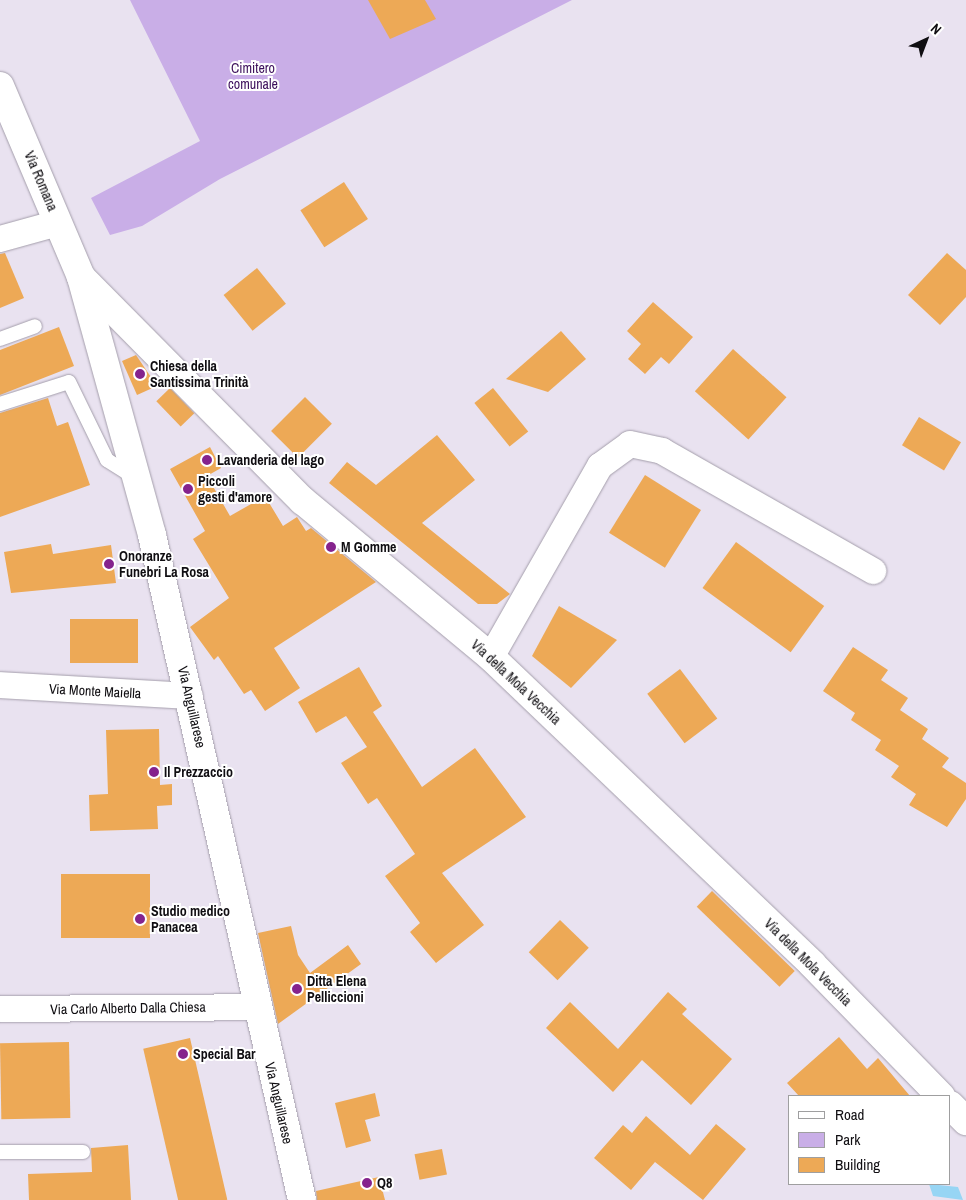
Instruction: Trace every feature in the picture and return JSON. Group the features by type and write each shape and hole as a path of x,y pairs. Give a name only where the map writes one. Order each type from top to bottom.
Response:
{"street":[{"name":"Via Romana","path":"0,86 81,277"},
{"path":"0,239 58,223"},
{"name":"Via Anguillarese","path":"81,277 136,479 190,696 257,1006 302,1200"},
{"name":"Via della Mola Vecchia","path":"81,277 303,502 491,657 812,964 941,1095"},
{"path":"491,657 600,466 630,444 662,451 873,572"},
{"name":"Via Monte Maiella","path":"0,686 190,696"},
{"name":"Via Carlo Alberto Dalla Chiesa","path":"0,1009 257,1006"},
{"path":"951,1106 966,1121"}],"lane":[{"path":"0,339 35,326"},
{"path":"0,404 70,382 107,460 136,479"},
{"path":"0,1152 83,1152"}],"green space":[{"name":"Cimitero comunale","path":"130,0 572,0 220,179 142,226 110,235 91,198 200,141"}],"water":[{"path":"929,1185 958,1187 963,1200 933,1196"}],"building":[{"path":"368,0 425,0 436,19 390,39"},
{"path":"344,182 368,219 324,247 300,210"},
{"path":"5,253 24,298 0,308 0,254"},
{"path":"947,253 966,270 966,297 940,325 908,295"},
{"path":"257,268 286,304 253,331 224,295"},
{"path":"653,302 693,337 669,364 661,357 645,374 628,359 641,344 627,331"},
{"path":"59,327 74,366 0,395 0,350"},
{"path":"561,331 586,359 548,392 506,379"},
{"path":"733,349 787,397 748,440 695,391"},
{"name":"Chiesa della Santissima Trinità","path":"136,355 157,386 137,395 122,361"},
{"path":"170,388 194,413 181,426 156,401"},
{"path":"493,388 528,432 510,447 474,403"},
{"path":"305,397 332,424 298,458 271,431"},
{"path":"48,398 57,426 68,422 90,485 0,517 0,413"},
{"path":"919,417 961,442 944,471 902,445"},
{"path":"437,435 475,480 422,523 510,594 497,604 478,604 329,483 347,462 376,485"},
{"path":"210,447 221,468 207,476 230,516 265,496 283,526 297,517 306,531 311,528 376,582 274,648 300,688 265,711 251,690 244,694 218,656 214,660 190,627 229,598 193,539 205,531 170,469"},
{"path":"645,475 701,510 665,568 609,533"},
{"path":"736,542 824,606 791,652 702,588"},
{"path":"51,544 53,554 111,545 116,583 11,593 4,552"},
{"path":"559,606 617,640 571,688 532,656"},
{"path":"70,619 138,619 138,663 70,663"},
{"path":"853,647 888,670 881,680 908,698 900,710 928,729 922,739 949,758 942,767 966,783 966,799 947,827 909,805 916,794 891,777 899,766 875,750 881,740 851,720 855,713 823,691"},
{"path":"359,667 382,706 373,712 422,787 475,748 526,817 442,873 484,925 436,963 410,932 420,923 385,876 415,854 377,798 368,804 341,763 367,747 346,716 316,733 298,702"},
{"path":"680,669 717,719 685,743 647,694"},
{"path":"159,729 160,785 172,784 172,805 157,806 158,829 90,831 89,795 108,794 106,730"},
{"path":"61,874 150,874 150,938 61,938"},
{"path":"712,891 795,971 779,987 697,907"},
{"path":"560,920 589,948 558,980 529,952"},
{"path":"291,926 298,955 310,973 348,945 361,964 278,1024 258,933"},
{"path":"668,992 687,1009 682,1014 732,1059 691,1105 642,1060 613,1092 546,1028 570,1002 618,1049"},
{"path":"839,1037 867,1069 878,1058 909,1095 798,1095 787,1083"},
{"path":"190,1038 227,1200 178,1200 143,1049"},
{"path":"69,1042 70,1118 1,1119 0,1043"},
{"path":"375,1093 380,1116 365,1120 371,1141 346,1148 335,1103"},
{"path":"646,1116 690,1155 716,1124 746,1149 703,1200 655,1162 631,1190 594,1158 623,1125 632,1133"},
{"path":"128,1145 131,1200 29,1200 28,1174 92,1172 91,1148"},
{"path":"442,1149 447,1175 419,1180 415,1154"},
{"name":"Q8","path":"379,1177 385,1200 317,1200 316,1191"}],"place":[{"name":"Chiesa della Santissima Trinità","path":"140,374"},
{"name":"Lavanderia del lago","path":"207,460"},
{"name":"Piccoli gesti d'amore","path":"188,489"},
{"name":"M Gomme","path":"331,547"},
{"name":"Onoranze Funebri La Rosa","path":"109,564"},
{"name":"Il Prezzaccio","path":"154,772"},
{"name":"Studio medico Panacea","path":"140,919"},
{"name":"Ditta Elena Pelliccioni","path":"297,989"},
{"name":"Special Bar","path":"183,1054"},
{"name":"Q8","path":"367,1183"}]}
